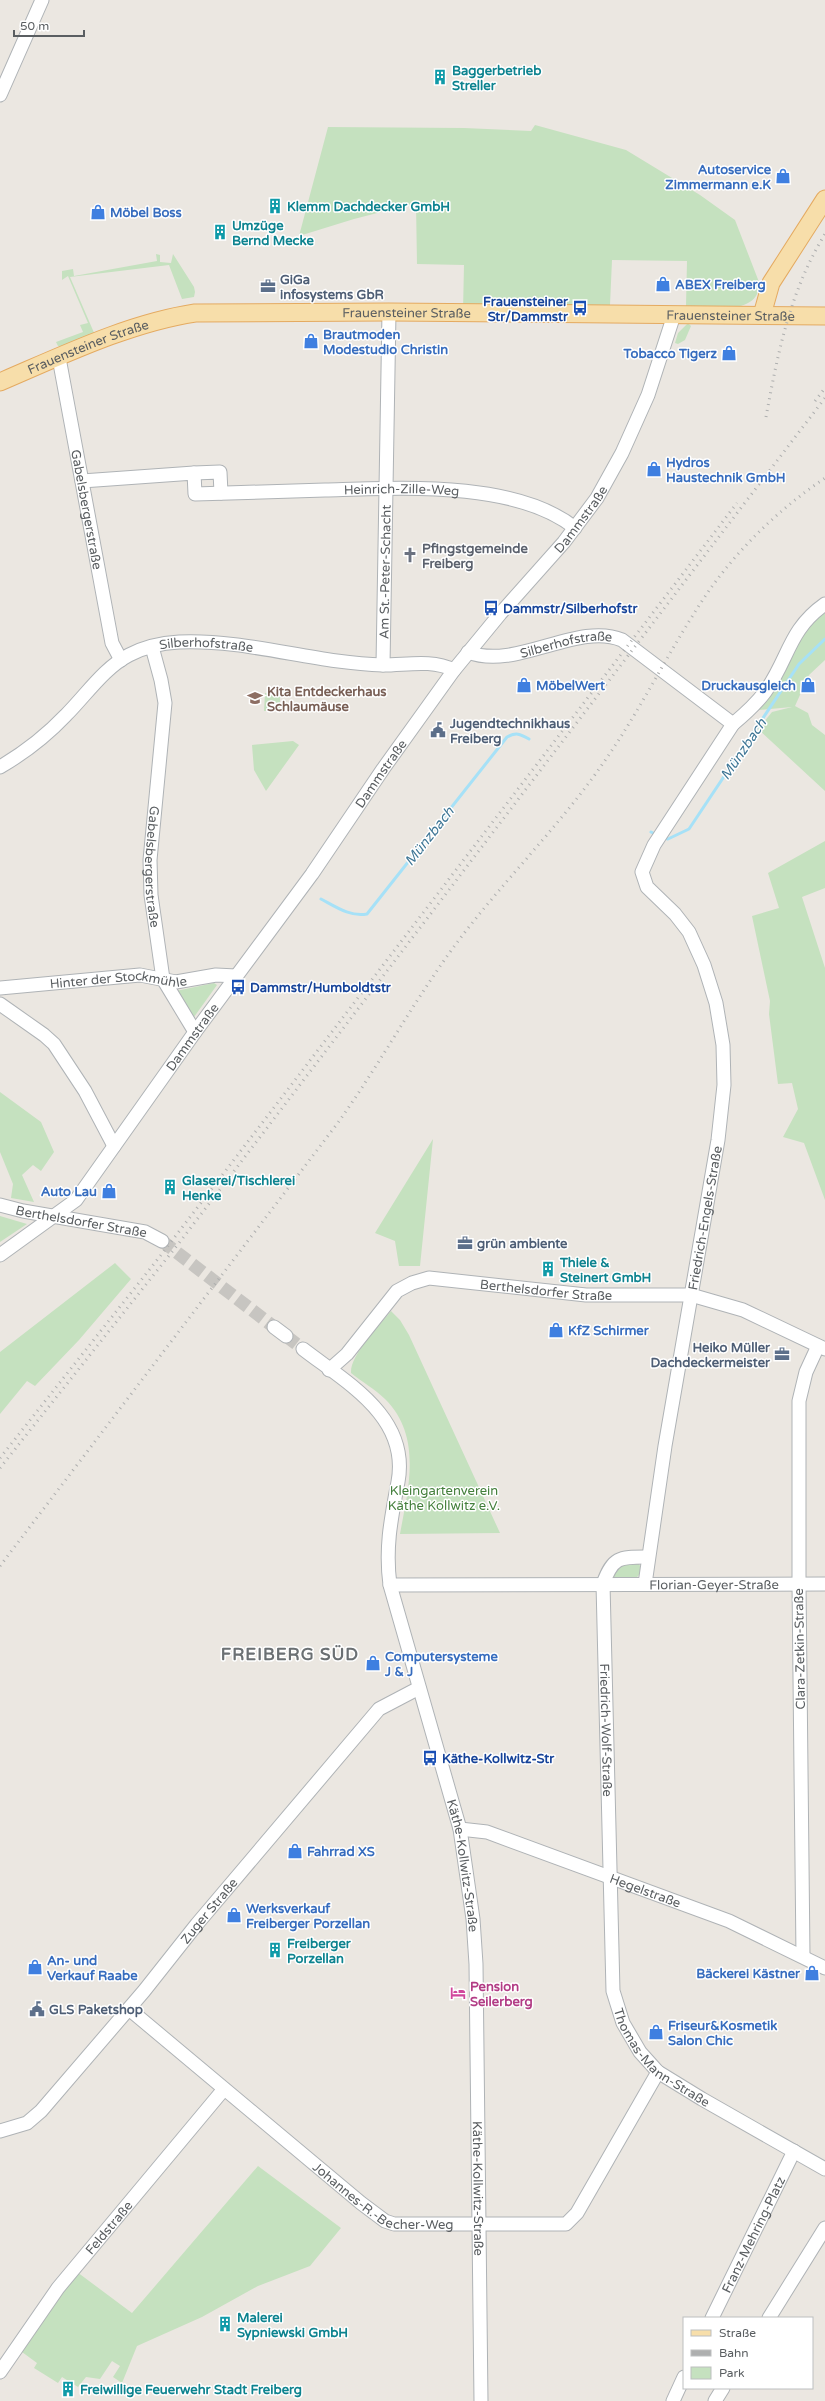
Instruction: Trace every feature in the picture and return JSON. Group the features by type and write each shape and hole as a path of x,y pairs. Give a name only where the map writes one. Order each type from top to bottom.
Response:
{"main road":[{"path":"762,315 777,272 825,199"},
{"name":"Frauensteiner Straße","path":"0,382 125,331 164,319 195,313 389,312 825,316"}],"street":[{"path":"0,94 42,0"},
{"name":"Am St.-Peter-Schacht","path":"383,665 389,312"},
{"name":"Dammstraße","path":"0,1255 76,1200 194,1032 312,874 383,769 454,670 575,528 597,498 622,453 648,395 674,315"},
{"name":"Gabelsbergerstraße","path":"59,358 112,643 122,660"},
{"path":"82,481 220,472 221,493"},
{"name":"Heinrich-Zille-Weg","path":"194,473 195,494 420,488 489,494 534,507 563,518 575,528"},
{"path":"733,724 749,711 766,691 797,631 810,615 825,604"},
{"name":"Silberhofstraße","path":"468,652 477,656 496,657 583,638 602,635 613,636 622,640 733,724"},
{"name":"Silberhofstraße","path":"0,767 41,738 65,716 100,678 122,660 152,646 179,642 212,643 341,662 383,665 427,663 443,665 454,670"},
{"name":"Gabelsbergerstraße","path":"152,646 161,680 164,703 150,860 151,895 163,979 194,1032"},
{"name":"Friedrich-Engels-Straße","path":"645,1584 648,1557 691,1295 718,1140 724,1085 723,1045 716,1003 704,965 689,932 675,914 647,887 642,872 654,845 733,724"},
{"name":"Hinter der Stockmühle","path":"0,988 140,975 176,982 216,975 236,976"},
{"path":"0,1004 44,1035 54,1044 85,1091 114,1146"},
{"name":"Berthelsdorfer Straße","path":"0,1205 145,1232 162,1241"},
{"name":"Berthelsdorfer Straße","path":"329,1370 346,1354 397,1291 412,1282 429,1278 591,1295 691,1295 743,1310 822,1347"},
{"path":"274,1327 286,1336"},
{"name":"Clara-Zetkin-Straße","path":"803,1956 799,1584 799,1401 806,1372 822,1347"},
{"path":"303,1349 329,1370"},
{"name":"Käthe-Kollwitz-Straße","path":"329,1370 379,1410 394,1436 400,1461 386,1559 390,1585 460,1829 473,1919 476,1964 481,2401"},
{"name":"Florian-Geyer-Straße","path":"603,1584 607,1571 618,1559 625,1557 648,1557"},
{"name":"Friedrich-Wolf-Straße","path":"603,1584 611,1876"},
{"name":"Florian-Geyer-Straße","path":"390,1585 825,1584"},
{"name":"Zuger Straße","path":"0,2131 27,2123 41,2111 129,2009 206,1913 379,1709 419,1688"},
{"name":"Hegelstraße","path":"460,1829 487,1832 611,1876 729,1921 825,1968"},
{"name":"Thomas-Mann-Straße","path":"611,1876 613,1991 623,2023 640,2052 658,2072 825,2168"},
{"name":"Johannes-R.-Becher-Weg","path":"129,2009 385,2221 402,2225 566,2224 577,2213 658,2072"},
{"name":"Feldstraße","path":"0,2372 58,2288 224,2089"},
{"name":"Franz-Mehring-Platz","path":"712,2317 794,2151"},
{"path":"770,2317 825,2228"},
{"path":"673,2401 683,2379"},
{"path":"715,2401 722,2389"}],"green space":[{"path":"535,125 626,150 700,195 735,220 759,282 757,293 752,301 732,308 686,306 687,261 612,260 610,305 463,311 464,265 417,264 416,203 354,219 299,236 328,127 464,128 531,131"},
{"path":"156,254 160,255 160,262 171,263 173,254 194,287 194,297 182,299 169,265 70,277 95,335 64,348 58,346 56,342 83,332 80,325 88,323 68,276 62,280 62,271 73,269 74,276 157,261"},
{"path":"688,323 691,326 685,340 678,344 675,343 678,333"},
{"path":"825,604 825,660 809,675 795,706 808,713 812,725 825,735 825,791 758,729 772,712 792,707 749,711 797,631"},
{"path":"280,692 280,711 264,711 265,693"},
{"path":"293,741 299,745 266,791 254,770 252,745"},
{"path":"825,841 825,888 802,897 825,968 825,1200 804,1143 783,1137 798,1109 792,1083 778,1084 769,1014 770,1001 752,916 779,908 768,873"},
{"path":"214,983 217,985 194,1017 176,991"},
{"path":"0,1092 41,1122 54,1152 41,1171 33,1165 22,1175 34,1202 11,1198 13,1184 0,1152"},
{"path":"433,1139 420,1266 399,1266 395,1241 375,1233"},
{"path":"0,1216 27,1224 0,1242"},
{"path":"115,1263 131,1279 79,1340 35,1386 27,1381 0,1414 0,1352"},
{"name":"Kleingartenverein Käthe Kollwitz e.V.","path":"391,1311 400,1320 409,1335 500,1533 400,1534 409,1482 410,1464 409,1447 404,1430 397,1414 385,1399 351,1373 355,1358 360,1349"},
{"path":"620,1562 638,1563 641,1567 639,1575 634,1580 613,1579 611,1576"},
{"path":"258,2166 341,2228 310,2266 258,2286 202,2317 137,2346 122,2383 113,2377 120,2366 112,2361 100,2379 86,2377 78,2387 62,2377 58,2383 34,2368 37,2363 22,2352 73,2269 132,2313"}],"waterway":[{"name":"Münzbach","path":"662,837 668,839 689,829 799,664 825,639"},
{"name":"Münzbach","path":"321,899 349,913 361,915 367,914 507,737 513,734 518,734 529,739"},
{"name":"Münzbach","path":"651,832 657,835"}],"tunnel":[{"path":"162,1241 274,1327"},
{"path":"286,1336 303,1349"}],"railway":[{"path":"766,417 775,369 794,300 813,256 825,234"},
{"path":"815,401 825,388"},
{"path":"0,1468 179,1243 825,398"},
{"path":"0,1566 337,1124 369,1077 429,982 462,936 572,805 606,759 634,716 685,628 713,585 764,527 794,501 825,478"},
{"path":"0,1458 161,1255 737,503"}],"place":[{"name":"Baggerbetrieb Streller","path":"440,77"},
{"name":"Autoservice Zimmermann e.K","path":"783,176"},
{"name":"Klemm Dachdecker GmbH","path":"275,206"},
{"name":"Möbel Boss","path":"98,212"},
{"name":"Umzüge Bernd Mecke","path":"220,232"},
{"name":"ABEX Freiberg","path":"663,284"},
{"name":"GiGa infosystems GbR","path":"268,286"},
{"name":"Frauensteiner Str/Dammstr","path":"580,308"},
{"name":"Brautmoden Modestudio Christin","path":"311,341"},
{"name":"Tobacco Tigerz","path":"729,353"},
{"name":"Hydros Haustechnik GmbH","path":"654,469"},
{"name":"Pfingstgemeinde Freiberg","path":"410,555"},
{"name":"Dammstr/Silberhofstr","path":"491,608"},
{"name":"MöbelWert","path":"524,685"},
{"name":"Druckausgleich","path":"808,685"},
{"name":"Kita Entdeckerhaus Schlaumäuse","path":"255,698"},
{"name":"Jugendtechnikhaus Freiberg","path":"438,730"},
{"name":"Dammstr/Humboldtstr","path":"238,987"},
{"name":"Glaserei/Tischlerei Henke","path":"170,1187"},
{"name":"Auto Lau","path":"109,1191"},
{"name":"grün ambiente","path":"465,1243"},
{"name":"Thiele & Steinert GmbH","path":"548,1269"},
{"name":"KfZ Schirmer","path":"556,1330"},
{"name":"Heiko Müller Dachdeckermeister","path":"782,1354"},
{"name":"Computersysteme J & J","path":"373,1663"},
{"name":"Käthe-Kollwitz-Str","path":"430,1758"},
{"name":"Fahrrad XS","path":"295,1851"},
{"name":"Werksverkauf Freiberger Porzellan","path":"234,1915"},
{"name":"Freiberger Porzellan","path":"275,1950"},
{"name":"An- und Verkauf Raabe","path":"35,1967"},
{"name":"Bäckerei Kästner","path":"812,1973"},
{"name":"Pension Seilerberg","path":"458,1993"},
{"name":"GLS Paketshop","path":"37,2009"},
{"name":"Friseur&Kosmetik Salon Chic","path":"656,2032"},
{"name":"Malerei Sypniewski GmbH","path":"225,2324"},
{"name":"Freiwillige Feuerwehr Stadt Freiberg","path":"68,2389"}],"district":[{"name":"FREIBERG SÜD","path":"290,1654"}]}
